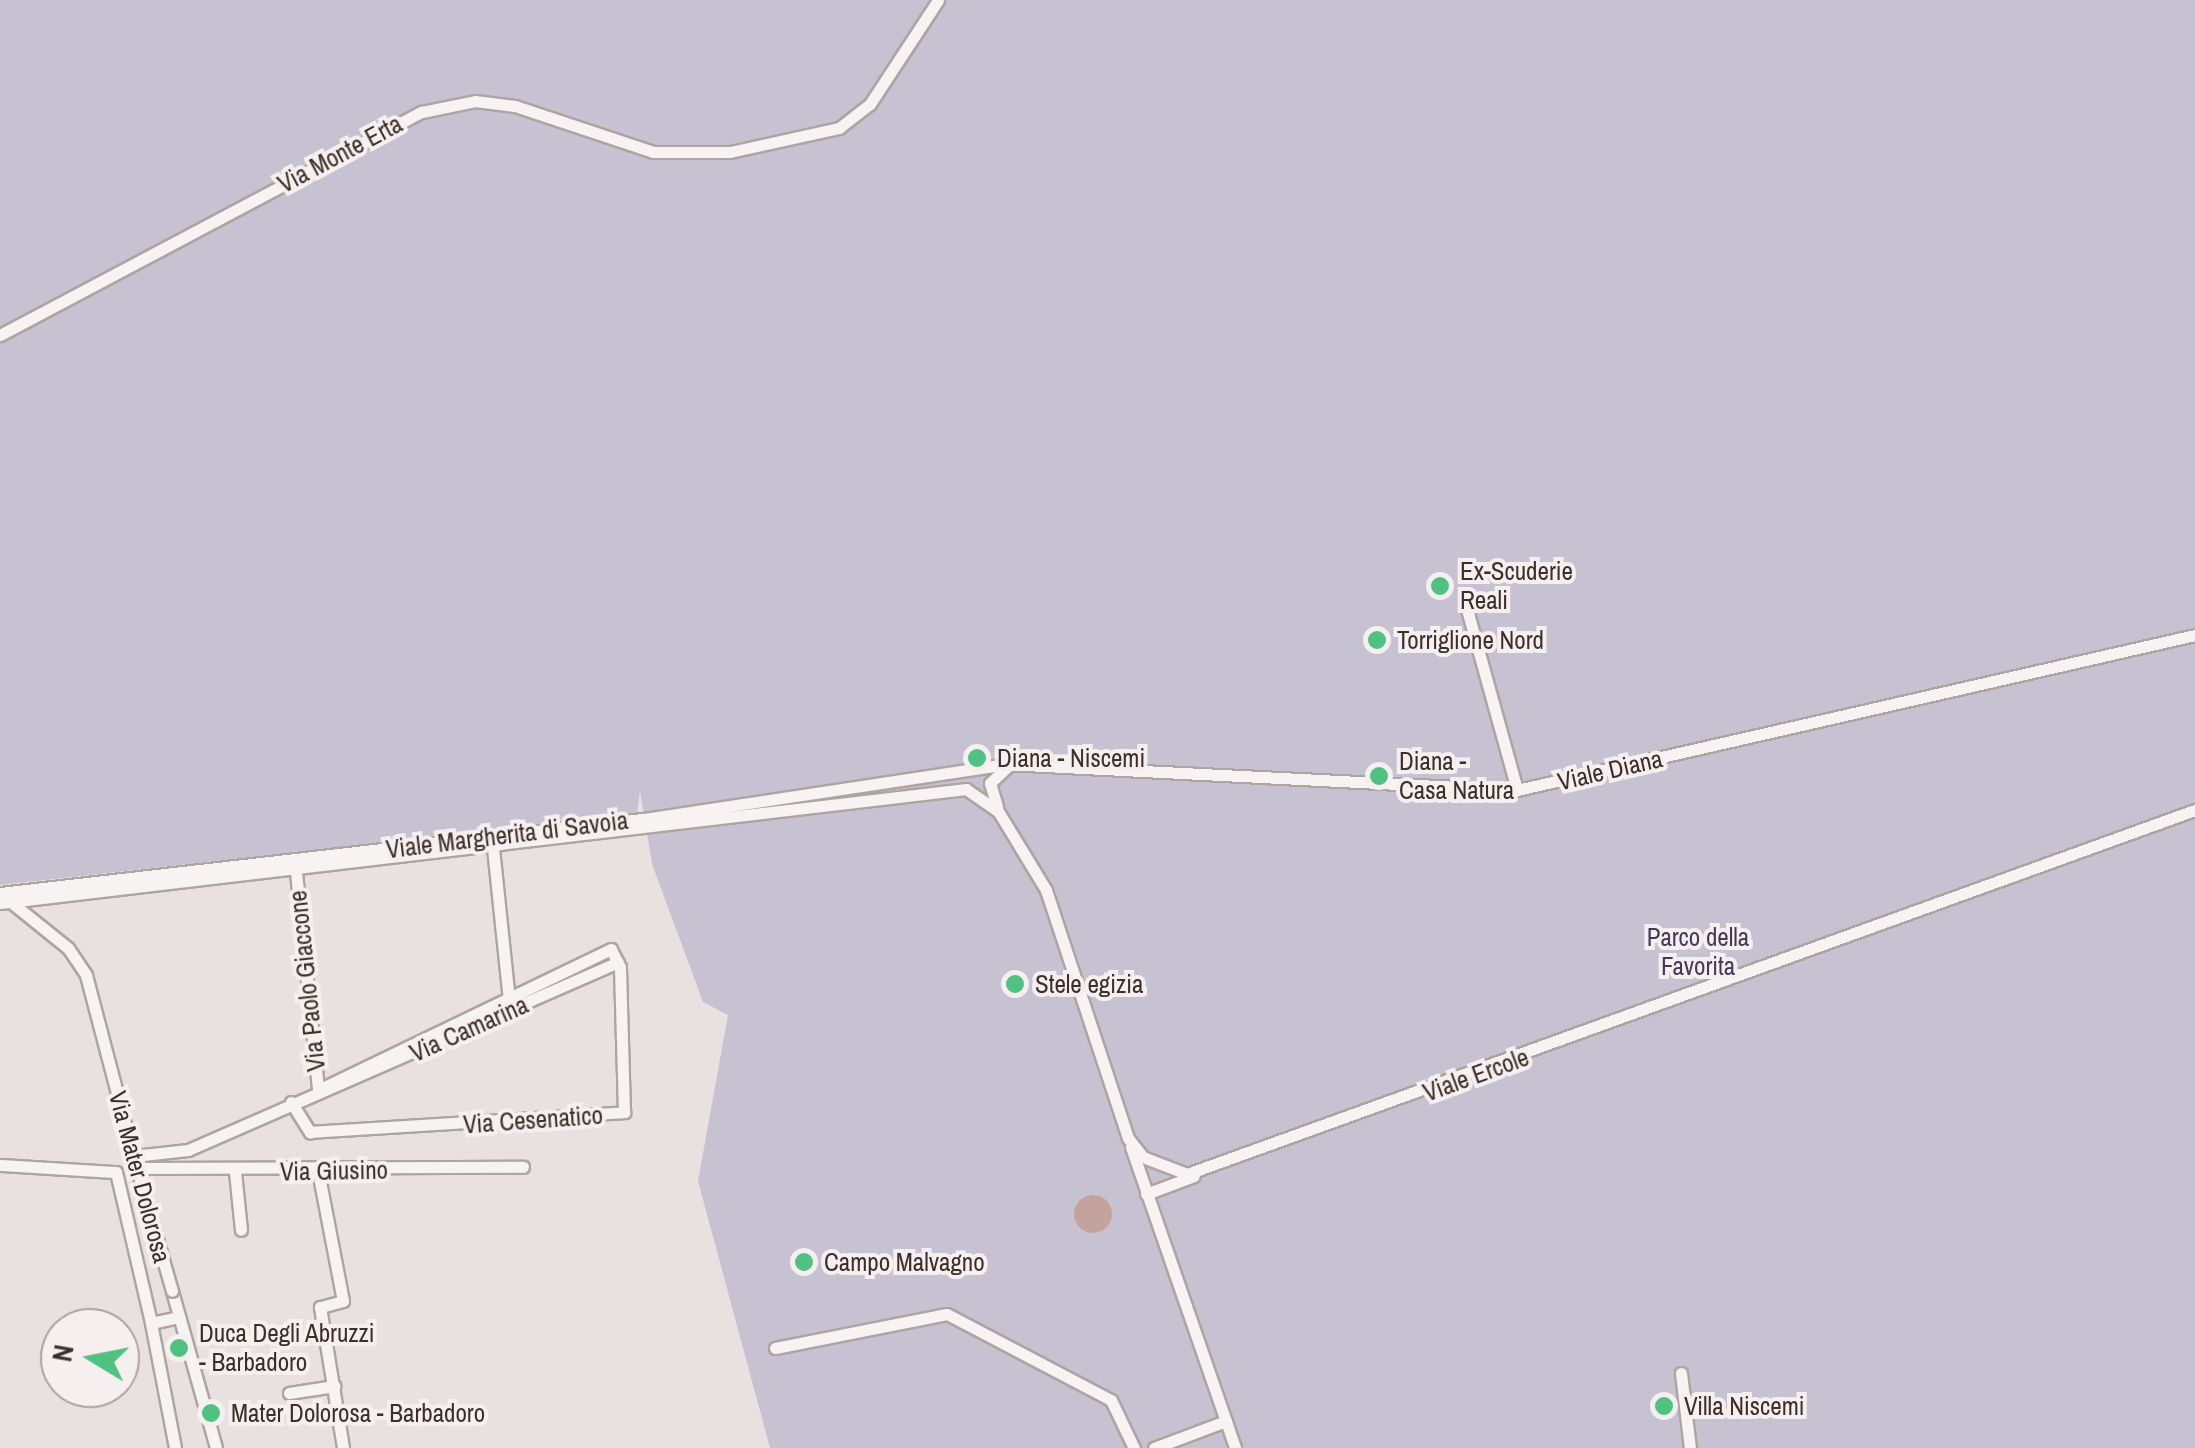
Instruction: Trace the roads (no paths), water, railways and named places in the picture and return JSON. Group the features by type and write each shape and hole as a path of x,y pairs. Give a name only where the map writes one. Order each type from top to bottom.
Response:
{"street":[{"name":"Via Monte Erta","path":"0,335 422,112 475,102 515,106 653,152 730,152 839,128 870,104 938,0"},
{"path":"1465,602 1517,790"},
{"name":"Viale Diana","path":"1012,764 1517,790 2195,635"},
{"path":"1012,764 990,783 998,811 1046,890 1235,1448"},
{"name":"Viale Margherita di Savoia","path":"4,896 643,819 1012,764"},
{"name":"Viale Margherita di Savoia","path":"4,896 296,872 971,790 998,811"},
{"name":"Viale Ercole","path":"1128,1138 1156,1166 1206,1172 2195,810"},
{"path":"492,848 507,996 513,1009"},
{"name":"Via Paolo Giaccone","path":"296,872 318,1090"},
{"name":"Via Mater Dolorosa","path":"4,896 86,976 132,1166 216,1448"},
{"name":"Via Camarina","path":"318,1090 611,949"},
{"name":"Via Cesenatico","path":"291,1102 310,1132 624,1112 618,962 611,949"},
{"name":"Via Camarina","path":"132,1166 182,1152 618,962"},
{"path":"0,1165 132,1166 151,1322 175,1448"},
{"name":"Via Giusino","path":"132,1166 235,1172 523,1167"},
{"path":"318,1171 343,1301 320,1307 343,1448"},
{"path":"235,1172 241,1230"},
{"path":"1146,1194 1206,1172"},
{"path":"775,1348 947,1314 1111,1400 1134,1448"},
{"path":"151,1322 179,1316"},
{"path":"1681,1373 1690,1448"},
{"path":"290,1393 334,1386"},
{"path":"1154,1448 1226,1421"}],"place":[{"name":"Ex-Scuderie Reali","path":"1440,586"},
{"name":"Torriglione Nord","path":"1377,640"},
{"name":"Diana - Niscemi","path":"977,758"},
{"name":"Diana - Casa Natura","path":"1379,776"},
{"name":"Stele egizia","path":"1015,984"},
{"name":"Campo Malvagno","path":"804,1262"},
{"name":"Duca Degli Abruzzi - Barbadoro","path":"179,1348"},
{"name":"Villa Niscemi","path":"1664,1406"},
{"name":"Mater Dolorosa - Barbadoro","path":"211,1413"}],"park label":[{"name":"Parco della Favorita","path":"1698,952"}]}
